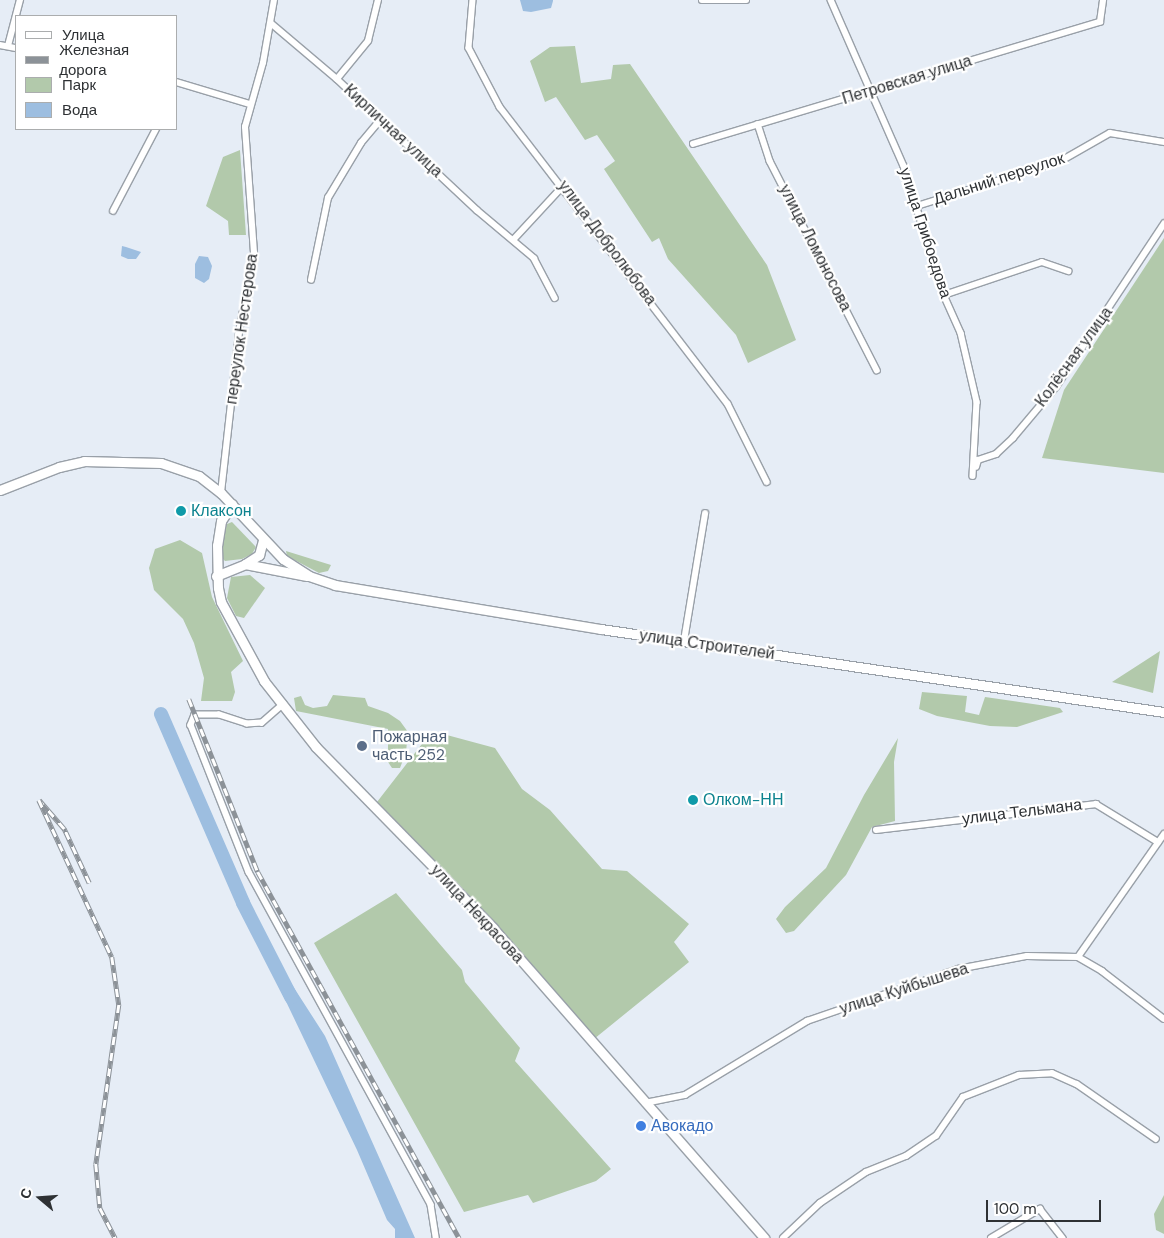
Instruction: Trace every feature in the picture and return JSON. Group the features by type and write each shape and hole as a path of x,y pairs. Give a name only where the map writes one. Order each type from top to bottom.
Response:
{"main road":[{"name":"улица Строителей","path":"0,490 66,464 104,460 161,463 181,468 198,476 221,493 263,540 309,576 363,591 1164,712"},
{"name":"улица Некрасова","path":"232,504 221,521 216,576 221,602 264,681 316,747 493,928 764,1238"},
{"path":"216,576 246,564 259,555 263,540"},
{"path":"246,564 309,576"}],"street":[{"path":"16,15 20,0"},
{"name":"переулок Нестерова","path":"221,493 239,332 254,253 245,127 271,23 274,0"},
{"path":"337,79 368,40 378,0"},
{"name":"улица Добролюбова","path":"473,0 469,48 478,71 500,107 563,186 728,404 767,482"},
{"path":"702,0 746,0"},
{"name":"улица Грибоедова","path":"831,0 869,91 904,166 944,295 960,333 974,380 977,426 972,476"},
{"name":"Петровская улица","path":"693,144 1100,22 1103,0"},
{"path":"8,46 15,19"},
{"name":"Кирпичная улица","path":"271,23 337,79 477,210 514,239 534,258 555,298"},
{"path":"0,45 15,48"},
{"path":"178,82 250,104"},
{"path":"311,280 328,198 361,142 381,119"},
{"name":"улица Ломоносова","path":"758,124 770,160 877,370"},
{"path":"112,211 155,130"},
{"name":"Дальний переулок","path":"917,206 1061,161 1110,133 1164,142"},
{"path":"514,239 563,186"},
{"name":"Колёсная улица","path":"972,476 978,460 996,454 1056,387 1164,224"},
{"path":"944,295 1042,262 1068,271"},
{"path":"684,641 704,514"},
{"path":"284,704 262,723 247,724 220,715 195,715 191,725 249,872 431,1205 436,1238"},
{"name":"улица Тельмана","path":"876,830 1096,804 1158,842"},
{"path":"1078,957 1164,834"},
{"name":"улица Куйбышева","path":"645,1103 685,1095 807,1021 958,969 1027,956 1078,957 1102,971 1164,1019"},
{"path":"783,1238 820,1203 866,1172 906,1156 936,1136 963,1097 1019,1075 1052,1073 1078,1084 1156,1139"},
{"path":"991,1238 1040,1209 1063,1238"}],"green space":[{"path":"575,46 581,83 611,79 613,65 630,64 767,265 796,340 748,363 736,335 668,259 659,238 652,242 604,169 615,161 597,135 585,140 556,97 545,102 530,61 550,47"},
{"path":"240,150 246,235 229,235 228,221 206,206 223,157"},
{"path":"1164,238 1164,473 1042,458 1064,390"},
{"path":"232,522 256,547 252,554 242,559 225,561 221,557 223,539 227,524"},
{"path":"180,540 202,553 212,597 243,661 231,672 235,692 232,701 201,701 204,678 194,643 183,619 154,590 149,568 155,549"},
{"path":"286,551 331,565 328,571 319,573 287,556"},
{"path":"250,575 265,588 244,618 236,616 227,598 231,577"},
{"path":"1160,651 1153,693 1112,682 1143,662"},
{"path":"922,692 967,696 965,712 979,715 985,697 1060,708 1063,712 1017,727 990,726 937,716 919,709"},
{"path":"333,695 365,698 368,706 388,713 400,721 408,732 406,752 400,768 392,768 388,762 388,729 296,711 294,698 301,696 305,705 313,708 327,706"},
{"path":"432,731 495,748 522,789 550,810 602,869 627,871 689,924 674,942 689,962 594,1039 469,895 377,802"},
{"path":"898,738 894,762 895,821 872,827 846,875 794,931 786,933 776,919 785,907 826,868 864,795"},
{"path":"396,893 462,970 465,982 520,1048 515,1061 611,1169 596,1181 533,1203 528,1195 464,1212 314,943"},
{"path":"1164,1195 1164,1234 1156,1230 1154,1214"}],"water":[{"path":"520,0 553,1 551,8 531,12 523,11"},
{"path":"122,246 141,252 136,259 128,259 121,256"},
{"path":"199,256 208,257 212,266 209,279 204,283 195,278 195,264"},
{"path":"289,980 325,1036 415,1238 395,1238 395,1229 387,1220 357,1150 281,991 280,983"}],"waterway":[{"path":"161,714 243,903 291,997"}],"railway":[{"path":"189,699 258,872 459,1238"},
{"path":"89,883 64,829 39,800 112,957 119,1005 96,1164 100,1208 115,1238"}],"place":[{"name":"Клаксон","path":"181,511"},
{"name":"Пожарная часть 252","path":"362,746"},
{"name":"Олком-НН","path":"693,800"},
{"name":"Авокадо","path":"641,1126"}]}
